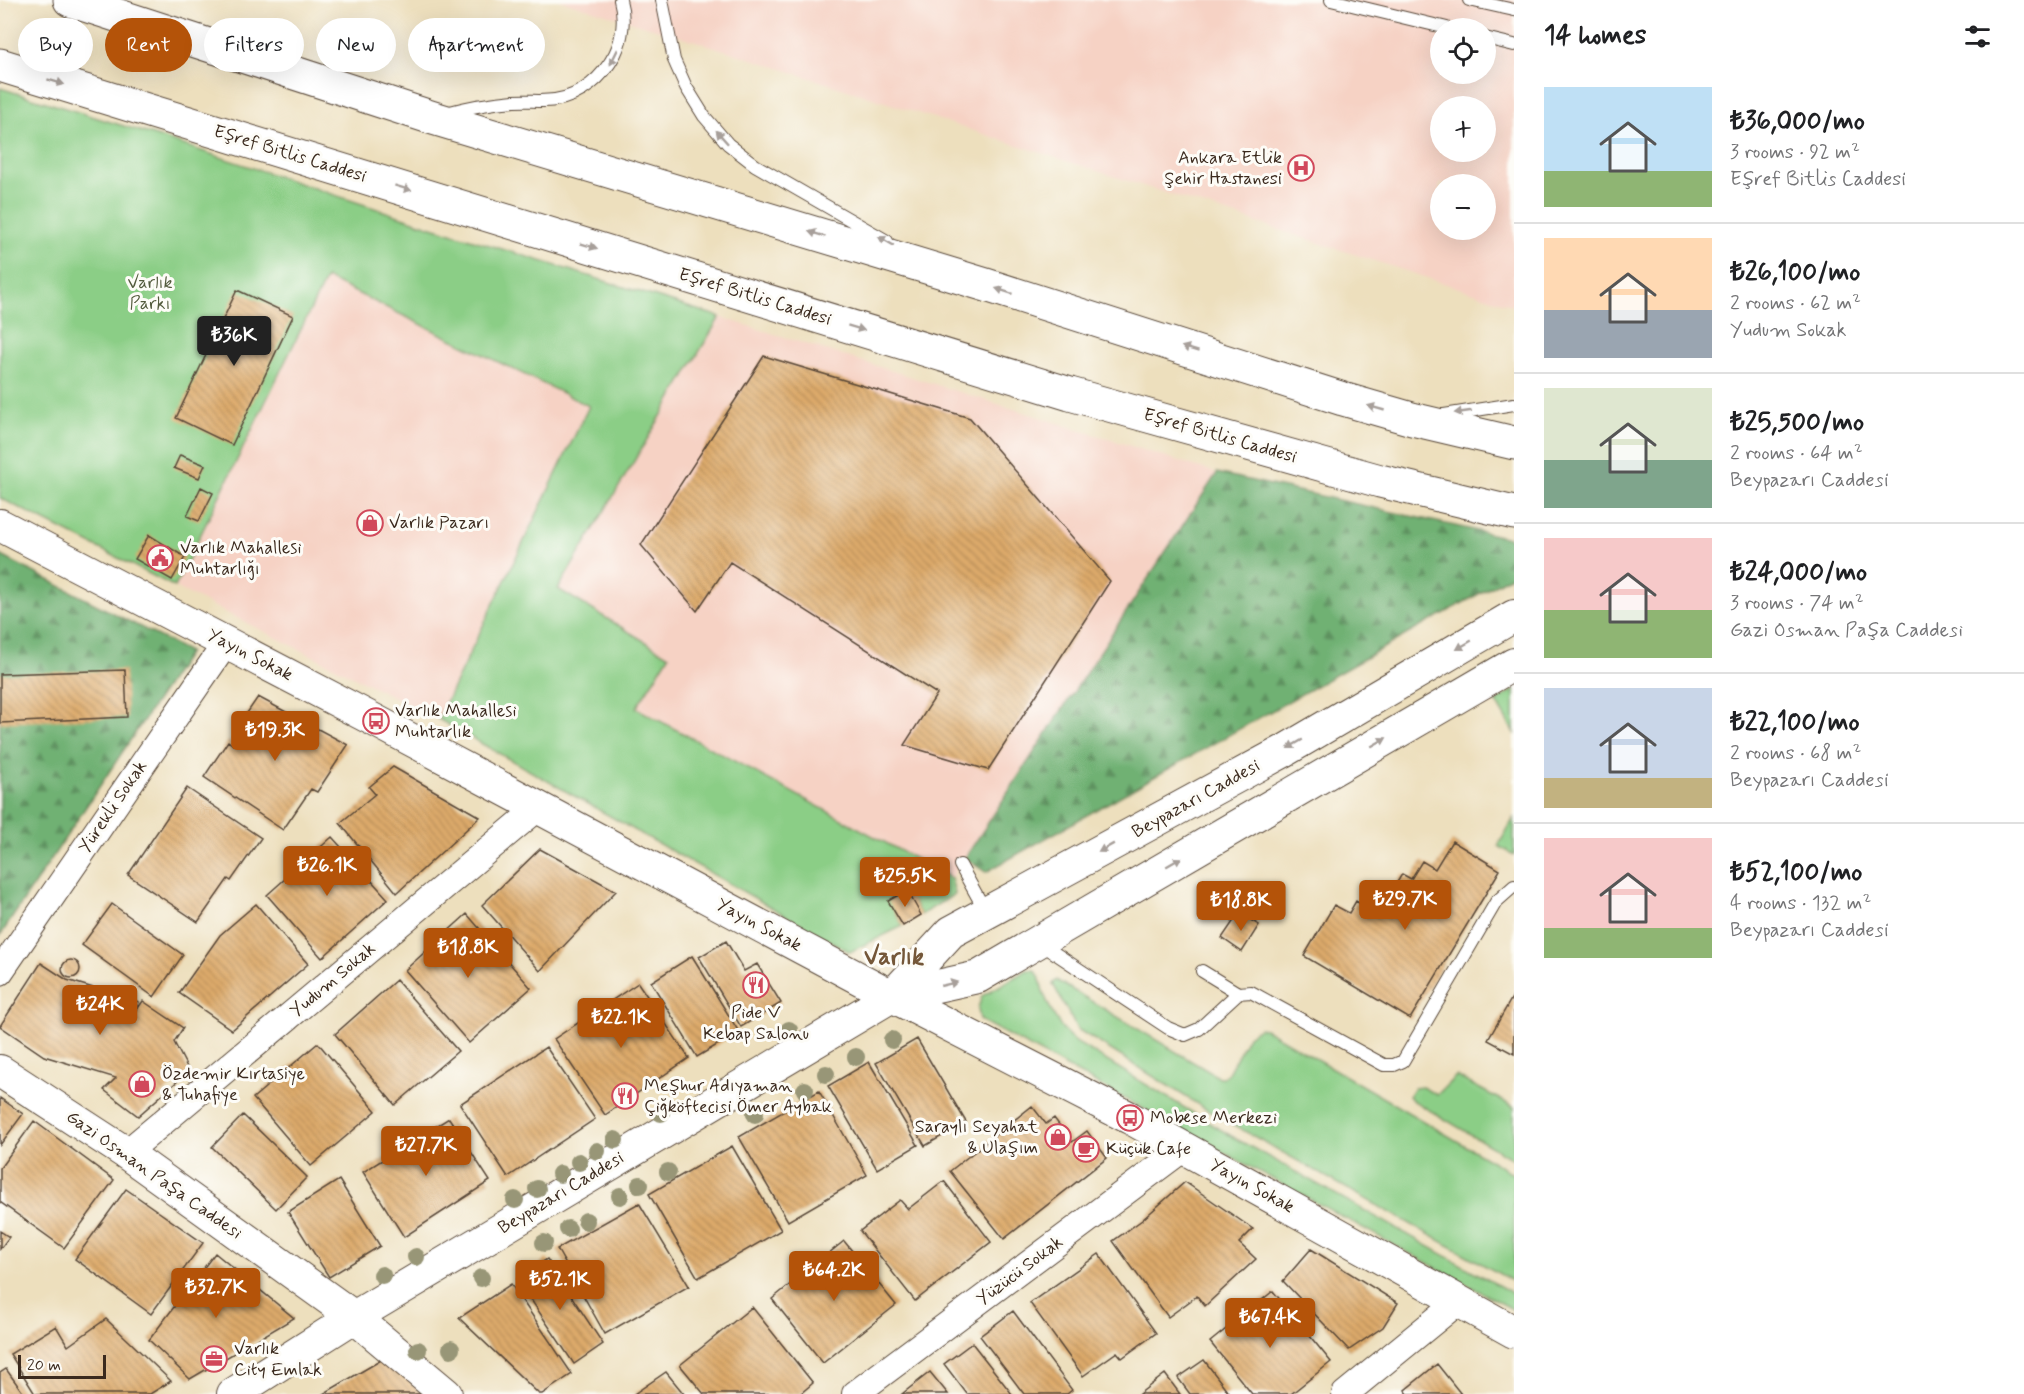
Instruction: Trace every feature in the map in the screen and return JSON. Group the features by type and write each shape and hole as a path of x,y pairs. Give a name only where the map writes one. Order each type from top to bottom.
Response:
{"main road":[{"path":"70,0 430,117 937,270 1343,399 1412,419 1514,443"},
{"name":"Eşref Bitlis Caddesi","path":"0,64 1070,394 1380,481 1514,513"}],"street":[{"name":"Yayın Sokak","path":"0,525 539,807 891,996 1184,1148 1514,1332"},
{"name":"Beypazarı Caddesi","path":"233,1394 354,1317 891,996 951,933 1284,751 1514,616"},
{"name":"Yürekli Sokak","path":"0,972 226,643"},
{"name":"Beypazarı Caddesi","path":"891,996 978,977 1514,664"},
{"name":"Yudum Sokak","path":"126,1153 539,807"},
{"name":"Gazi Osman Paşa Caddesi","path":"0,1071 126,1153 354,1317 446,1394"},
{"name":"Yüzücü Sokak","path":"855,1394 1184,1148"},
{"path":"1345,1394 1459,1301"}],"lane":[{"path":"430,117 470,107 528,100 556,100 577,93 595,81 609,66 619,45 623,22 620,0"},
{"path":"662,0 674,60 686,87 704,116 728,144 755,165 937,270"},
{"path":"1330,0 1430,24"},
{"path":"1469,0 1514,10"},
{"path":"1496,41 1514,45"},
{"path":"1412,419 1514,404"},
{"path":"960,865 986,913"},
{"path":"1202,971 1238,993 1251,992 1384,1065 1394,1065 1403,1061 1496,902 1514,886"},
{"path":"1038,941 1168,1028 1185,1035 1199,1029 1238,993"}],"shaded area":[{"name":"Ankara Etlik Şehir Hastanesi","path":"559,0 1514,0 1514,306 702,43"},
{"name":"Varlık Pazarı","path":"325,278 590,406 438,719 175,587"},
{"path":"720,317 1217,473 951,878 636,707 558,589"}],"green space":[{"name":"Varlık Parkı","path":"0,88 720,317 558,589 669,656 636,708 951,878 955,894 921,915 907,890 889,901 903,926 850,952 438,719 589,406 326,278 175,587 0,498"},
{"path":"1217,473 1514,539 1514,574 986,872 965,858"},
{"path":"0,555 189,652 0,936"},
{"path":"1514,690 1514,733 1496,702"},
{"path":"1514,818 1514,855 1498,846"},
{"path":"1027,970 1034,970 1038,974 1052,1013 1077,1043 1233,1137 1514,1294 1514,1310 980,1020 978,1008 982,996"},
{"path":"1056,980 1218,1077 1223,1077 1228,1073 1248,1036 1259,1028 1265,1029 1514,1174 1514,1282 1207,1110 1077,1029 1053,984"},
{"path":"1456,1076 1514,1107 1514,1160 1412,1100 1409,1096 1414,1088 1422,1087 1437,1095"}],"building":[{"path":"237,290 293,316 232,445 176,418"},
{"path":"764,356 970,418 1110,581 988,770 904,745 937,694 730,562 697,611 641,545"},
{"path":"180,455 205,465 199,478 174,468"},
{"path":"201,487 213,493 199,521 187,516"},
{"name":"Varlık Mahallesi Muhtarlığı","path":"149,535 185,557 172,580 135,559"},
{"path":"125,670 127,717 0,723 0,674"},
{"path":"258,697 348,745 317,792 311,789 283,830 204,777 228,741 233,745 237,739 232,735"},
{"path":"393,767 480,817 397,893 340,823 375,794 369,787"},
{"path":"187,788 261,838 231,881 228,879 198,922 128,875"},
{"path":"332,837 388,899 322,958 267,895"},
{"path":"1452,841 1500,870 1410,1019 1304,956 1334,905 1349,913 1356,901 1378,915 1402,874 1411,879 1422,861 1435,869"},
{"path":"540,849 616,891 540,971 482,905"},
{"path":"907,890 921,915 903,926 888,901"},
{"path":"112,904 183,955 154,997 82,945"},
{"path":"256,904 308,964 232,1030 179,993 220,935"},
{"path":"1239,913 1259,925 1242,952 1222,938"},
{"path":"467,914 531,988 469,1043 405,970"},
{"path":"726,941 744,971 757,964 781,1003 741,1027 699,957"},
{"path":"692,956 739,1032 697,1057 651,982"},
{"path":"71,960 77,963 80,969 77,975 71,978 65,975 62,969 65,963"},
{"path":"41,963 67,980 139,1002 136,1011 143,1001 183,1028 174,1042 189,1071 138,1116 104,1090 116,1078 44,1056 0,1026"},
{"path":"396,980 458,1051 395,1105 335,1034"},
{"path":"638,983 689,1058 605,1115 554,1039"},
{"path":"1514,994 1514,1054 1488,1040"},
{"path":"917,1039 966,1122 925,1146 876,1063"},
{"path":"318,1043 376,1111 311,1166 253,1098"},
{"path":"546,1047 595,1119 508,1177 460,1104"},
{"path":"869,1062 918,1145 877,1169 828,1086"},
{"path":"819,1091 867,1175 788,1221 739,1137"},
{"path":"0,1098 23,1114 0,1145"},
{"path":"1032,1106 1046,1124 1054,1118 1072,1142 1087,1131 1107,1158 1004,1239 950,1171"},
{"path":"243,1115 307,1177 276,1209 212,1147"},
{"path":"449,1118 490,1181 404,1237 363,1172"},
{"path":"34,1121 114,1180 64,1248 0,1202 0,1168"},
{"path":"732,1146 781,1230 698,1278 649,1194"},
{"path":"339,1180 380,1246 329,1277 288,1212"},
{"path":"944,1181 991,1242 915,1301 860,1231 900,1200 908,1209"},
{"path":"1185,1182 1253,1229 1239,1243 1256,1259 1205,1306 1197,1296 1168,1317 1113,1241 1142,1220"},
{"path":"126,1189 203,1243 151,1314 75,1259"},
{"path":"639,1203 689,1286 605,1334 557,1249"},
{"path":"0,1231 9,1237 0,1249"},
{"path":"844,1241 896,1305 823,1363 772,1299"},
{"path":"1311,1249 1398,1303 1383,1327 1349,1350 1283,1281"},
{"path":"215,1253 294,1318 190,1379 149,1340"},
{"path":"1099,1254 1156,1333 1122,1358 1117,1352 1083,1376 1030,1303"},
{"path":"547,1259 603,1344 574,1364 517,1279"},
{"path":"511,1284 572,1374 542,1394 539,1394 459,1318"},
{"path":"1273,1291 1331,1362 1291,1394 1252,1394 1210,1342"},
{"path":"752,1307 813,1383 800,1394 704,1394 680,1365"},
{"path":"1013,1311 1072,1390 1067,1394 1024,1394 980,1336"},
{"path":"106,1319 171,1381 150,1394 35,1394 10,1354 56,1326 68,1346"},
{"path":"972,1343 1012,1394 967,1394 944,1364"},
{"path":"383,1359 423,1394 323,1394"},
{"path":"1204,1360 1230,1394 1190,1394 1178,1378"},
{"path":"1437,1364 1461,1394 1408,1394 1405,1390"},
{"path":"6,1369 24,1394 0,1394 0,1373"},
{"path":"666,1372 684,1394 634,1394"},
{"path":"930,1372 948,1394 902,1394"},
{"path":"1165,1374 1180,1394 1139,1394"}],"place":[{"name":"Ankara Etlik Şehir Hastanesi","path":"1301,168"},
{"name":"Varlık Pazarı","path":"370,523"},
{"name":"Varlık Mahallesi Muhtarlığı","path":"160,558"},
{"name":"Varlık Mahallesi Muhtarlık","path":"376,721"},
{"name":"Pide V Kebap Salonu","path":"756,985"},
{"name":"Özdemir Kırtasiye & Tuhafiye","path":"142,1084"},
{"name":"Meşhur Adıyaman Çiğköftecisi Ömer Aybak","path":"625,1096"},
{"name":"Mobese Merkezi","path":"1130,1118"},
{"name":"Saraylı Seyahat & Ulaşım","path":"1058,1137"},
{"name":"Küçük Cafe","path":"1086,1149"},
{"name":"Varlık City Emlak","path":"214,1359"}],"district":[{"name":"Varlık","path":"894,957"}]}
